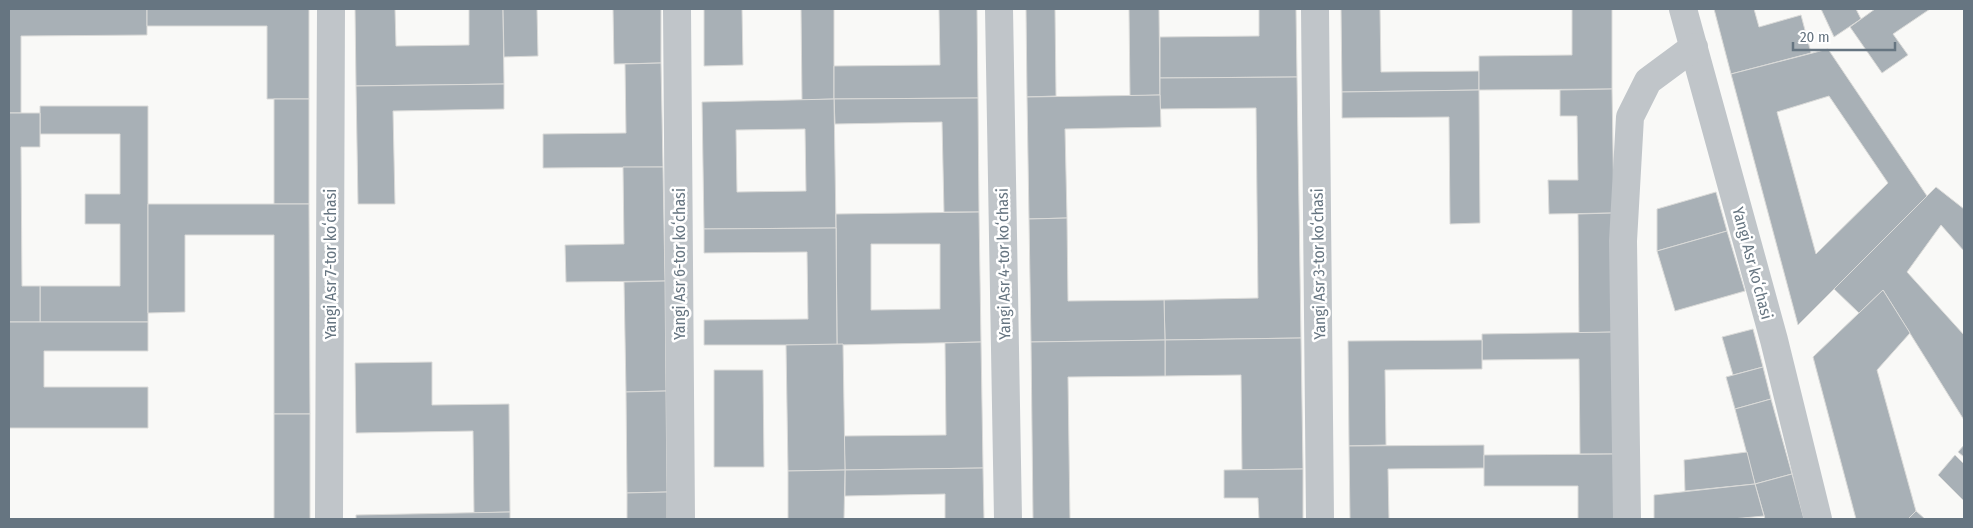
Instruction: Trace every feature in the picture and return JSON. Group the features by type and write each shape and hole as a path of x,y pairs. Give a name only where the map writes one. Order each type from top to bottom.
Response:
{"street":[{"name":"Yangi Asr 7-tor koʻchasi","path":"329,519 331,9"},
{"name":"Yangi Asr 6-tor koʻchasi","path":"678,9 681,519"},
{"name":"Yangi Asr 4-tor koʻchasi","path":"999,9 1008,519"},
{"name":"Yangi Asr 3-tor koʻchasi","path":"1315,9 1320,519"},
{"name":"Yangi Asr koʻchasi","path":"1683,9 1774,340 1818,519"},
{"path":"1627,519 1623,240 1630,117 1648,81 1694,47"}],"building":[{"path":"9,9 147,9 147,35 21,36 21,113 9,113"},
{"path":"147,9 309,9 309,99 267,99 267,26 147,26"},
{"path":"355,9 395,9 396,46 469,45 469,9 503,9 504,84 356,86"},
{"path":"503,9 537,9 538,56 504,57"},
{"path":"613,9 661,9 661,63 614,64"},
{"path":"704,9 742,9 743,65 704,66"},
{"path":"801,9 834,9 834,99 802,100"},
{"path":"939,9 977,9 978,98 834,99 834,66 940,65"},
{"path":"1026,9 1055,9 1056,96 1027,97"},
{"path":"1129,9 1159,9 1160,95 1130,96"},
{"path":"1259,9 1296,9 1297,77 1160,78 1160,37 1259,36"},
{"path":"1341,9 1380,9 1381,72 1479,71 1479,90 1342,92"},
{"path":"1572,9 1612,9 1612,89 1479,90 1479,56 1572,55"},
{"path":"1714,9 1754,9 1759,27 1801,15 1811,53 1731,74"},
{"path":"1821,9 1856,9 1861,19 1834,37"},
{"path":"1875,9 1930,9 1893,34 1908,55 1882,73 1850,27"},
{"path":"1828,49 1927,196 1798,325 1731,74","holes":["1829,96 1888,183 1816,254 1777,112"]},
{"path":"661,63 663,167 543,168 543,134 626,133 625,64"},
{"path":"1297,77 1301,338 1165,340 1164,300 1258,298 1256,108 1160,109 1160,78"},
{"path":"504,84 504,109 393,111 395,204 358,204 356,86"},
{"path":"1612,89 1614,213 1549,214 1548,180 1578,180 1577,116 1560,116 1560,90"},
{"path":"1479,90 1480,223 1450,224 1449,117 1342,118 1342,92"},
{"path":"1160,95 1161,127 1065,129 1067,218 1029,219 1027,97"},
{"path":"978,98 979,212 944,212 942,122 835,124 834,99"},
{"path":"274,99 309,99 309,204 274,204"},
{"path":"834,99 836,228 704,229 702,102","holes":["805,129 806,191 737,192 736,130"]},
{"path":"40,106 148,106 148,322 40,322 40,286 120,286 120,224 85,224 85,194 120,194 120,134 40,134"},
{"path":"9,113 40,113 40,147 21,147 22,286 40,286 40,322 9,322"},
{"path":"623,167 663,167 665,281 566,282 565,245 624,244"},
{"path":"1936,187 1964,209 1964,251 1941,225 1907,272 1964,335 1964,420 1883,290 1859,313 1834,289"},
{"path":"1716,192 1727,231 1657,251 1657,209"},
{"path":"148,204 309,204 310,414 274,414 274,235 185,235 185,312 148,313"},
{"path":"979,212 981,342 837,345 836,214","holes":["871,244 940,244 940,309 871,310"]},
{"path":"1614,213 1615,332 1579,333 1578,214"},
{"path":"1067,218 1068,301 1164,300 1165,340 1031,342 1029,219"},
{"path":"836,228 837,345 704,345 704,320 808,319 807,252 704,253 704,229"},
{"path":"1727,231 1745,291 1675,311 1657,251"},
{"path":"665,281 666,391 626,392 624,282"},
{"path":"1883,290 1910,333 1877,370 1916,511 1908,519 1856,519 1813,357"},
{"path":"9,322 148,322 148,351 44,351 44,387 148,387 148,428 9,428"},
{"path":"1753,329 1763,367 1733,375 1722,337"},
{"path":"1615,332 1616,454 1580,454 1579,359 1482,360 1482,334"},
{"path":"1301,338 1303,469 1242,470 1241,375 1165,376 1165,340"},
{"path":"1165,340 1165,376 1068,377 1070,519 1033,519 1031,342"},
{"path":"1482,340 1482,369 1385,370 1386,445 1349,446 1348,341"},
{"path":"981,342 983,468 845,470 844,436 946,435 945,343"},
{"path":"843,344 845,470 788,471 786,345"},
{"path":"432,362 432,405 509,404 510,512 474,513 473,431 356,433 355,363"},
{"path":"1763,367 1771,399 1735,409 1726,377"},
{"path":"714,370 763,370 764,467 714,467"},
{"path":"666,391 667,492 627,493 626,392"},
{"path":"1771,399 1792,474 1755,484 1735,409"},
{"path":"274,414 310,414 310,519 274,519"},
{"path":"1484,445 1484,468 1388,469 1389,519 1350,519 1349,446"},
{"path":"1964,445 1964,457 1958,452"},
{"path":"1747,452 1755,484 1685,491 1684,460"},
{"path":"1616,454 1616,519 1578,519 1578,486 1484,486 1484,455"},
{"path":"1955,455 1964,464 1964,501 1938,475"},
{"path":"983,468 984,519 945,519 945,494 845,496 845,470"},
{"path":"1303,469 1303,519 1259,519 1258,498 1224,498 1224,470"},
{"path":"845,470 844,519 788,519 788,471"},
{"path":"1792,474 1804,519 1765,519 1755,484"},
{"path":"1755,484 1764,516 1732,519 1654,519 1654,495"},
{"path":"667,492 667,519 627,519 627,493"},
{"path":"1916,511 1925,519 1908,519"},
{"path":"510,512 510,519 356,519 356,515"}]}
